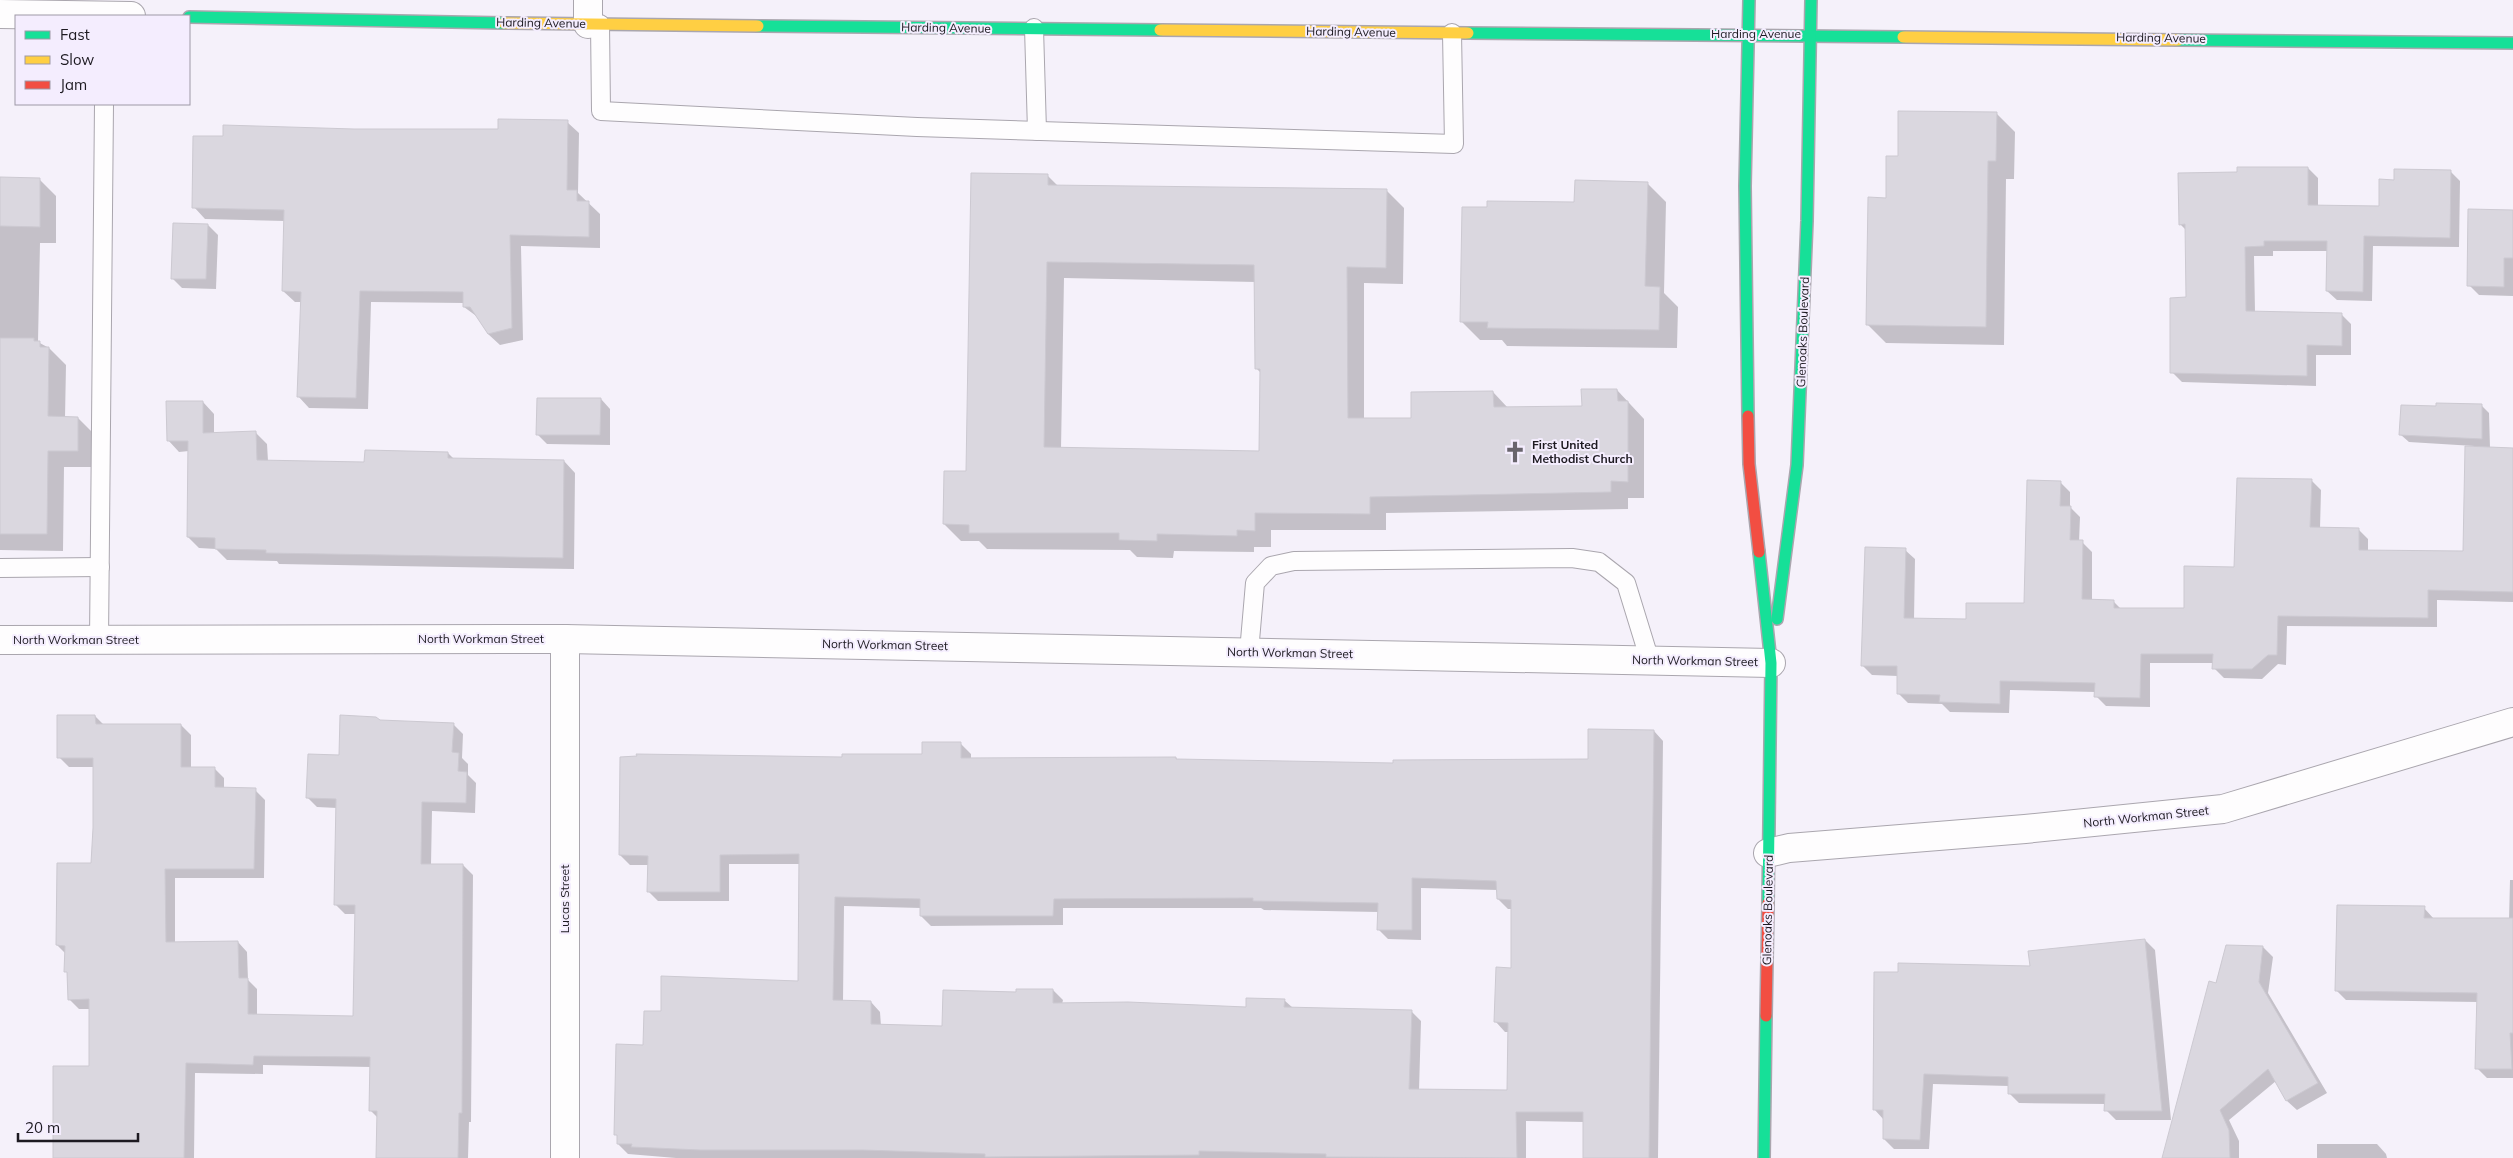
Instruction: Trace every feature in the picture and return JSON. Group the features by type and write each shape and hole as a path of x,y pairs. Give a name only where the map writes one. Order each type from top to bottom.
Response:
{"street":[{"name":"Glenoaks Boulevard","path":"1749,0 1745,186 1749,464 1771,662"},
{"name":"Glenoaks Boulevard","path":"1764,1158 1771,662 1798,465 1807,221 1811,0"},
{"path":"0,14 52,15"},
{"name":"Harding Avenue","path":"190,17 592,16 1034,28 2513,43"},
{"name":"North Workman Street","path":"0,640 565,639 1771,662"},
{"name":"Lucas Street","path":"565,639 565,1158"},
{"name":"North Workman Street","path":"1768,853 1789,848 2025,829 2224,809 2513,722"}],"lane":[{"path":"592,16 601,111 917,128 1454,144 1452,33"},
{"path":"1034,28 1037,131"},
{"path":"99,640 104,105"},
{"path":"1249,652 1255,583 1271,566 1294,561 1572,558 1599,562 1626,583 1650,661"},
{"path":"0,568 100,567"}],"building":[{"path":"1898,111 1997,112 1996,161 1988,161 1986,327 1866,325 1868,197 1886,198 1886,156 1898,156"},
{"path":"498,119 568,120 567,190 577,190 577,201 589,201 589,237 510,235 512,328 488,334 470,307 463,307 463,292 360,291 356,398 297,397 301,292 282,291 284,210 192,208 193,136 223,136 223,125 354,129 498,129"},
{"path":"2237,167 2308,167 2308,205 2379,206 2379,179 2394,180 2394,169 2451,170 2450,238 2364,236 2363,292 2326,291 2327,241 2264,241 2264,246 2245,247 2246,311 2342,313 2342,346 2307,345 2307,376 2170,373 2170,298 2186,297 2185,224 2179,225 2178,173 2237,172"},
{"path":"971,173 1048,174 1048,185 1387,189 1386,268 1347,267 1348,418 1411,418 1411,392 1493,391 1494,407 1582,406 1581,389 1617,389 1618,401 1628,401 1628,482 1611,481 1611,492 1370,497 1370,514 1255,513 1255,531 1237,530 1237,536 1157,534 1157,541 1119,540 1119,533 969,533 969,525 943,524 944,471 966,471","holes":["1047,262 1254,265 1255,369 1260,369 1259,451 1044,447"]},
{"path":"0,177 40,178 40,227 0,226"},
{"path":"1575,180 1648,182 1645,286 1660,287 1659,330 1487,328 1488,322 1460,322 1462,207 1487,207 1487,201 1574,202"},
{"path":"2468,209 2513,210 2513,258 2504,258 2504,287 2467,286"},
{"path":"173,223 208,224 206,279 171,279"},
{"path":"0,338 34,338 34,341 40,341 40,347 49,347 48,416 78,417 78,451 48,451 47,534 0,534"},
{"path":"537,398 601,398 600,435 536,435"},
{"path":"166,401 203,401 203,433 256,431 257,460 364,462 365,450 448,452 448,458 564,460 563,558 266,553 266,550 215,549 215,538 187,537 188,441 167,441"},
{"path":"2436,403 2482,404 2482,439 2399,435 2401,405 2436,406"},
{"path":"2465,446 2513,448 2513,592 2428,590 2428,618 2278,616 2277,655 2268,655 2252,669 2212,669 2213,654 2141,654 2140,698 2094,697 2095,683 2000,681 2000,704 1939,702 1940,695 1897,694 1897,666 1861,666 1865,547 1906,548 1904,618 1966,619 1966,603 2024,603 2027,480 2061,481 2060,506 2071,506 2070,540 2083,540 2082,599 2114,600 2114,608 2184,608 2184,566 2234,567 2237,478 2312,479 2310,527 2359,528 2359,550 2463,551"},
{"path":"57,715 95,715 96,724 181,724 181,767 215,767 215,787 256,788 254,869 165,869 166,942 238,941 239,978 248,978 248,1014 353,1016 355,905 334,905 336,799 306,798 308,754 339,755 340,715 376,717 380,720 454,723 452,752 459,753 458,771 467,772 466,803 422,802 421,864 463,864 462,1113 459,1113 458,1158 376,1158 377,1111 369,1111 370,1057 254,1056 253,1065 186,1063 184,1158 53,1158 53,1066 89,1066 89,999 68,1000 67,972 64,972 65,946 56,945 57,863 91,863 93,828 93,758 57,758"},
{"path":"1588,729 1654,730 1649,1158 1583,1158 1583,1112 1516,1112 1517,1158 1326,1157 1326,1154 1199,1151 1199,1155 985,1157 985,1154 862,1150 700,1150 631,1147 632,1144 617,1144 617,1135 614,1135 616,1044 643,1045 644,1011 661,1011 661,976 798,981 799,854 720,855 720,892 647,892 648,856 619,855 620,757 637,756 636,754 842,757 842,754 922,754 922,742 961,742 961,758 1176,757 1176,759 1393,763 1393,760 1588,759","holes":["1412,878 1496,881 1497,899 1511,900 1511,968 1496,967 1494,1022 1508,1023 1507,1090 1409,1089 1412,1010 1284,1007 1285,999 1246,998 1246,1007 1128,1002 1053,1003 1053,989 1016,989 1016,992 943,990 942,1026 871,1024 871,1001 833,1000 835,897 920,899 920,916 1053,916 1054,899 1253,898 1253,901 1378,903 1377,930 1412,930"]},
{"path":"2337,905 2425,906 2424,918 2513,918 2513,1033 2510,1033 2512,1069 2475,1069 2477,993 2335,991"},
{"path":"2145,939 2162,1111 2104,1111 2105,1094 2008,1094 2008,1077 1924,1074 1920,1140 1883,1139 1883,1110 1873,1110 1874,972 1898,972 1898,963 2030,966 2028,951"},
{"path":"2226,945 2263,946 2259,982 2318,1083 2286,1101 2268,1069 2220,1110 2229,1130 2230,1158 2162,1158 2209,981 2216,983"}],"traffic: fast":[{"path":"1748,416 1745,186 1749,0"},
{"path":"1777,619 1797,465 1807,221 1811,0"},
{"path":"190,17 504,23"},
{"path":"758,26 1160,30"},
{"path":"1468,33 1903,37"},
{"path":"2178,40 2513,43"},
{"path":"1759,552 1771,663 1768,903"},
{"path":"1764,1158 1766,1016"}],"traffic: slow":[{"path":"504,23 758,26"},
{"path":"1160,30 1468,33"},
{"path":"1903,37 2178,40"}],"traffic: jam":[{"path":"1748,416 1749,464 1759,552"},
{"path":"1766,1016 1768,903"}],"place":[{"name":"First United Methodist Church","path":"1515,452"}]}
